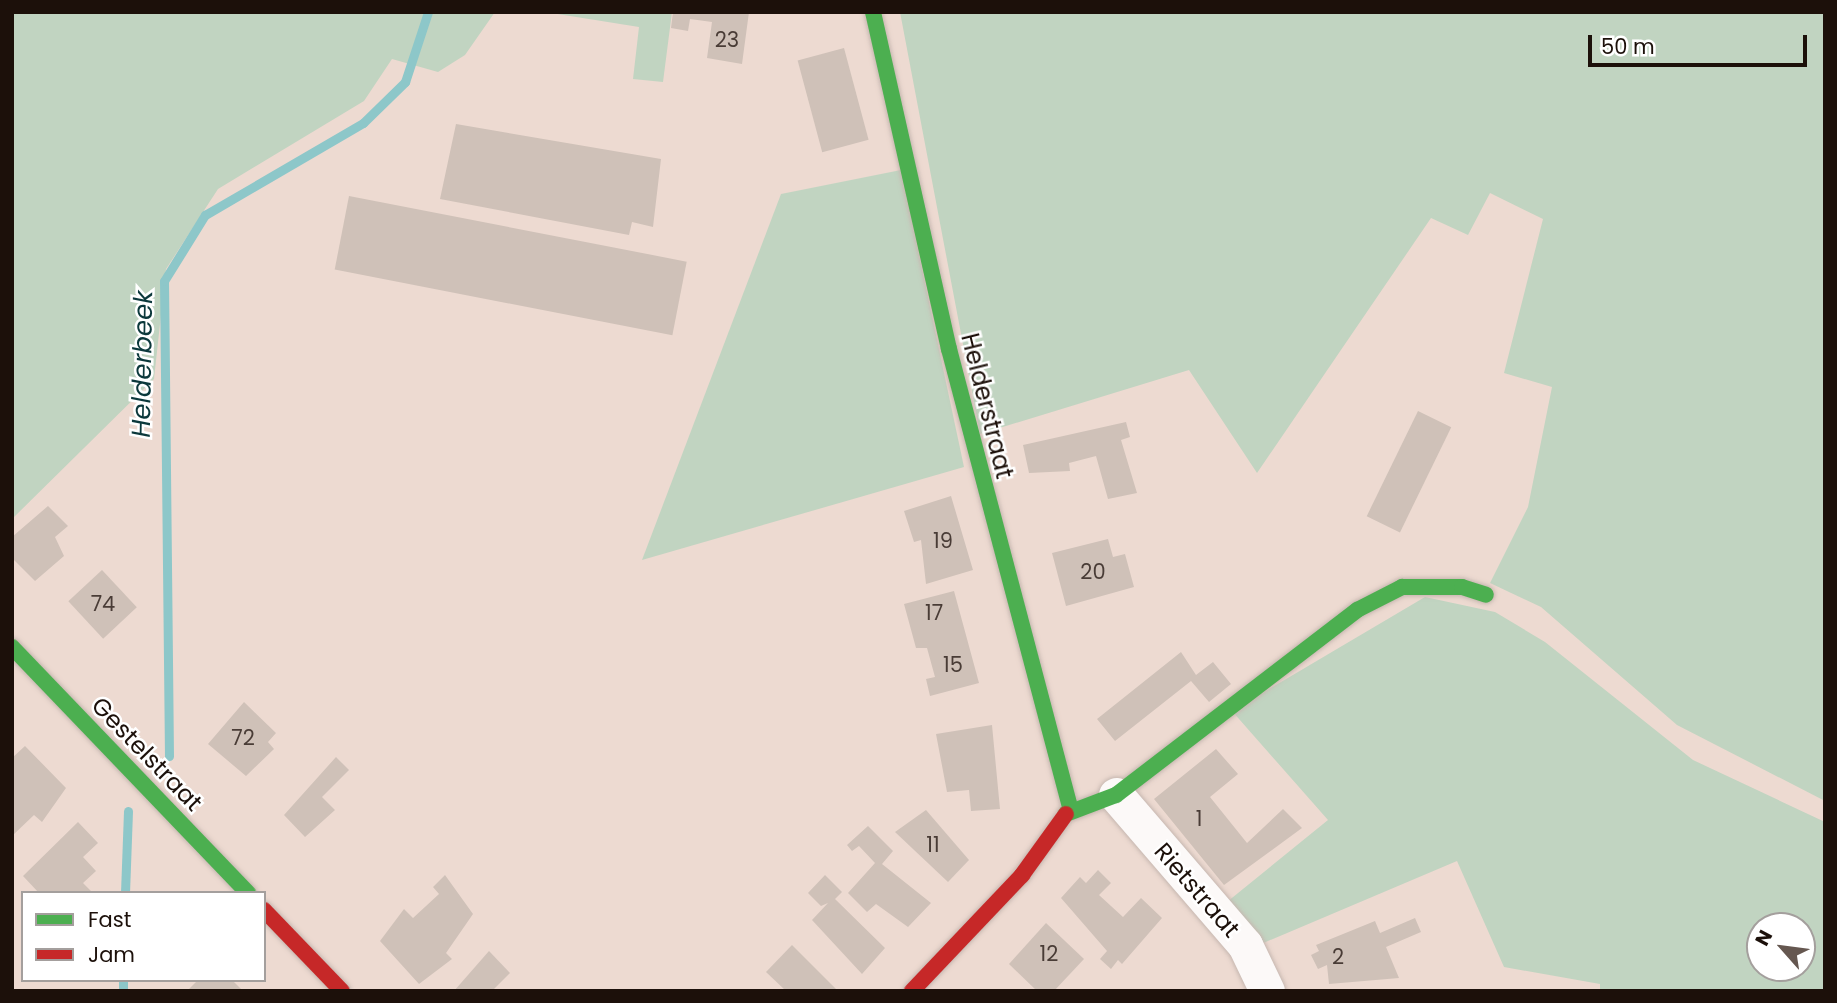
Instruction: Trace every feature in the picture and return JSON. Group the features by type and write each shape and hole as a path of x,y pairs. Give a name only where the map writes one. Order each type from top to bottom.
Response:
{"street":[{"name":"Helderstraat","path":"873,12 949,349 1070,808"},
{"path":"912,991 1022,875 1070,808 1116,794 1357,610 1402,587 1462,587 1486,595"},
{"name":"Gestelstraat","path":"12,647 246,891"},
{"name":"Rietstraat","path":"1116,794 1245,945 1267,991"},
{"path":"266,912 342,991"}],"green space":[{"path":"12,12 495,12 465,55 438,72 392,59 364,101 218,189 166,269 154,379 12,519"},
{"path":"545,12 672,12 663,82 633,79 639,27"},
{"path":"900,12 1825,12 1825,801 1677,725 1541,607 1490,583 1528,507 1552,387 1504,373 1543,219 1490,193 1468,235 1431,218 1257,473 1189,370 980,434"},
{"path":"901,170 964,467 642,560 781,194"},
{"path":"1425,597 1495,612 1545,642 1693,760 1825,822 1825,991 1600,991 1600,984 1504,967 1457,861 1254,947 1222,906 1328,820 1232,711"}],"building":[{"path":"673,12 749,12 742,64 707,58 712,22 690,19 688,31 671,28"},
{"path":"844,48 869,140 822,152 798,60"},
{"path":"456,124 661,159 653,227 632,222 629,235 440,199"},
{"path":"349,196 687,262 672,335 335,270"},
{"path":"1418,411 1451,427 1400,532 1367,516"},
{"path":"1126,422 1130,437 1121,440 1137,493 1108,499 1096,456 1069,463 1070,471 1029,473 1023,445"},
{"path":"951,496 973,570 926,584 921,540 914,542 904,511"},
{"path":"48,506 68,526 55,537 64,556 35,581 12,558 12,537"},
{"path":"1108,539 1113,557 1125,554 1134,587 1066,606 1052,553"},
{"path":"102,570 137,607 103,639 68,601"},
{"path":"954,591 979,683 930,696 926,679 935,677 927,648 916,648 904,604"},
{"path":"1181,652 1196,675 1213,662 1231,684 1209,702 1191,681 1115,741 1097,719"},
{"path":"244,702 276,733 268,742 274,749 246,776 208,744"},
{"path":"992,725 1000,809 971,811 969,790 947,792 936,734"},
{"path":"25,746 66,788 42,822 34,815 12,836 12,758"},
{"path":"1216,749 1238,774 1210,797 1247,843 1283,809 1302,828 1224,885 1154,799"},
{"path":"336,757 349,770 322,797 335,810 305,837 284,815"},
{"path":"926,810 969,860 948,882 895,832"},
{"path":"78,822 98,843 83,857 96,871 83,883 91,891 37,891 23,876"},
{"path":"868,826 893,851 882,864 931,903 908,927 876,904 867,912 848,893 875,863 859,846 852,851 847,845"},
{"path":"1098,870 1111,883 1099,895 1123,917 1141,898 1162,918 1122,964 1118,960 1111,969 1100,959 1107,951 1061,898 1080,877 1086,883"},
{"path":"445,875 473,914 446,953 452,959 419,984 380,941 404,909 413,918 439,894 433,887"},
{"path":"825,875 842,892 835,899 885,948 862,974 812,920 828,903 821,906 808,893"},
{"path":"1415,918 1421,932 1386,947 1399,978 1329,984 1327,965 1318,969 1311,955 1319,951 1316,945 1375,921 1380,933"},
{"path":"1046,923 1084,959 1054,991 1037,991 1009,964"},
{"path":"792,945 838,991 786,991 766,972"},
{"path":"489,951 510,973 492,991 454,991"},
{"path":"196,982 234,982 243,991 187,991"}],"waterway":[{"name":"Helderbeek","path":"169,756 164,281 205,215 363,123 405,82 428,12"},
{"name":"Helderbeek","path":"125,891 128,811"},
{"name":"Helderbeek","path":"123,982 123,991"}],"traffic: fast":[{"path":"873,12 949,349 1070,808"},
{"path":"1066,814 1116,795 1357,610 1402,587 1462,587 1486,595"},
{"path":"12,647 246,891"}],"traffic: jam":[{"path":"912,991 1022,875 1066,814"},
{"path":"266,912 342,991"}]}
